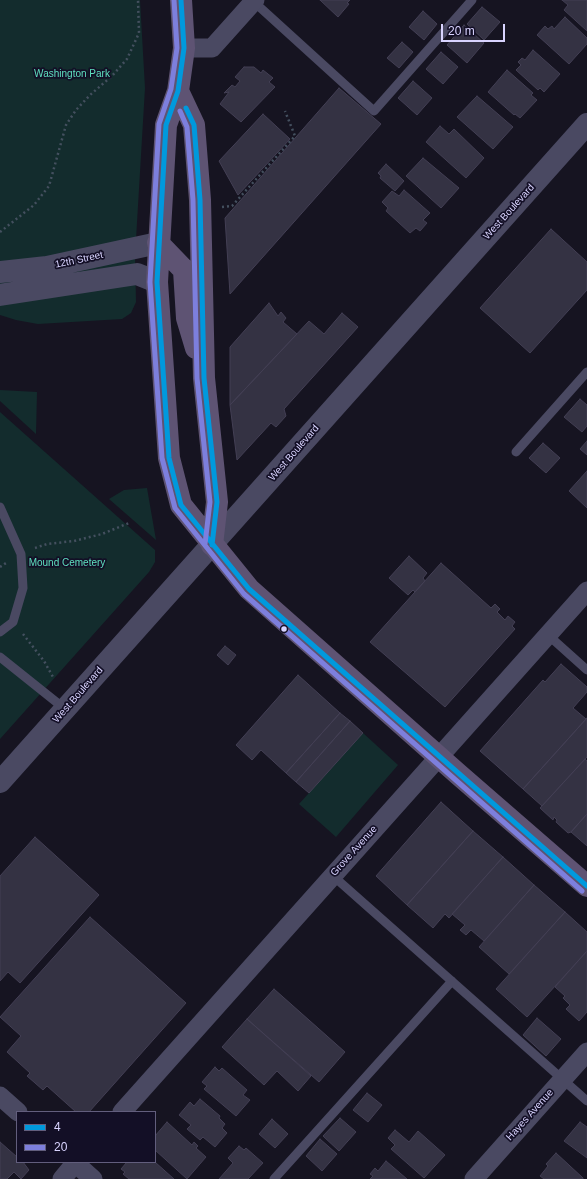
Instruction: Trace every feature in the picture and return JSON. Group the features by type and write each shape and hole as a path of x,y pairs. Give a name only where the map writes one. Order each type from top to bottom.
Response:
{"main road":[{"path":"181,0 184,48 178,91 166,125 158,243 157,282 169,458 181,505 249,589 438,757 587,886"},
{"path":"178,91 194,125 200,200 204,378 217,502 212,545"},
{"path":"158,243 184,270 187,318 204,378"}],"street":[{"path":"184,48 212,48 254,1"},
{"name":"West Boulevard","path":"0,782 66,710 181,578 587,124"},
{"name":"12th Street","path":"0,272 47,267 158,243"},
{"path":"0,295 137,274 157,282"},
{"name":"Grove Avenue","path":"123,1111 587,591"},
{"name":"Hayes Avenue","path":"474,1179 587,1052"},
{"path":"0,1096 17,1111"},
{"path":"62,1179 74,1163"},
{"path":"76,1163 93,1179"}],"lane":[{"path":"254,1 374,111 472,0"},
{"path":"516,452 587,372"},
{"path":"0,507 21,554 23,588 13,622 0,632"},
{"path":"548,635 587,670"},
{"path":"0,657 66,710"},
{"path":"332,875 587,1101"},
{"path":"274,1179 452,981"}],"path":[{"path":"0,232 34,205 49,186 66,125 85,100 112,76 127,59 139,33 138,0"},
{"path":"200,200 220,207 232,206 295,136 285,111"},
{"path":"0,567 21,554 47,544 74,541 102,534 129,523"},
{"path":"11,624 32,643 44,660 51,675 56,680"}],"green space":[{"name":"Washington Park","path":"0,0 140,0 145,88 135,256 136,302 131,313 122,319 38,324 0,315"},
{"path":"0,390 37,392 36,434 0,401"},
{"name":"Mound Cemetery","path":"0,412 155,550 155,562 149,572 0,739"},
{"path":"147,488 156,540 109,499 124,490"},
{"path":"363,733 398,765 336,837 299,804"}],"building":[{"path":"320,0 350,0 347,3 349,4 338,17"},
{"path":"562,0 587,0 587,31 564,10 568,5"},
{"path":"482,7 500,22 484,40 467,24"},
{"path":"423,11 437,24 424,40 409,27"},
{"path":"565,17 587,38 587,44 569,64 537,35 545,26 548,29 552,26 554,29"},
{"path":"464,25 484,43 467,63 447,45"},
{"path":"402,42 413,52 399,68 387,58"},
{"path":"533,50 560,74 544,92 540,88 538,90 516,70 521,65 518,62 522,58 525,60"},
{"path":"441,52 458,67 443,84 426,69"},
{"path":"244,67 254,67 261,73 263,70 273,78 269,82 275,87 241,122 220,104 229,92 224,93 232,85 235,87 240,81 235,77"},
{"path":"507,70 533,93 531,95 537,100 520,118 515,114 514,115 488,92"},
{"path":"413,81 432,98 417,115 398,98"},
{"path":"339,88 381,124 230,294 225,218"},
{"path":"477,96 513,127 493,149 457,117"},
{"path":"263,114 290,139 238,195 219,161"},
{"path":"440,126 449,134 454,129 484,158 466,178 426,142"},
{"path":"423,158 459,188 441,208 406,176"},
{"path":"386,164 404,181 395,191 380,178 381,176 378,173"},
{"path":"404,190 430,213 423,220 427,223 420,231 416,228 410,233 386,211 388,208 382,202 392,191 399,196"},
{"path":"551,229 587,262 587,290 530,353 480,308"},
{"path":"269,303 278,316 281,312 286,318 283,322 297,334 230,405 230,347"},
{"path":"342,313 358,327 284,409 286,416 276,427 271,423 237,460 230,405 309,321 324,334"},
{"path":"580,399 587,405 587,426 582,432 564,417"},
{"path":"587,441 587,455 580,449"},
{"path":"543,443 560,458 546,473 529,458"},
{"path":"587,471 587,508 569,491"},
{"path":"409,556 427,573 423,578 425,581 415,592 413,590 408,595 389,578"},
{"path":"441,563 491,608 495,604 500,609 497,612 505,620 508,616 515,622 512,626 515,629 445,707 370,642"},
{"path":"225,646 236,655 228,665 217,655"},
{"path":"561,664 587,687 587,692 573,708 586,719 523,789 480,751 543,680 545,682"},
{"path":"298,675 340,713 286,773 261,750 252,760 236,745"},
{"path":"340,713 350,721 296,782 286,773"},
{"path":"587,718 587,757 542,806 523,789"},
{"path":"350,721 363,733 309,793 296,782"},
{"path":"585,759 587,761 587,814 571,832 568,833 556,822 557,820 554,817 553,820 540,808"},
{"path":"441,802 473,831 407,905 376,876"},
{"path":"587,814 587,846 571,832"},
{"path":"473,831 503,857 449,918 445,914 433,928 407,905"},
{"path":"35,837 99,895 20,983 8,972 0,981 0,876"},
{"path":"503,857 534,885 484,941 471,930 466,935 460,930 465,925 452,914"},
{"path":"534,885 565,912 509,974 479,947"},
{"path":"565,912 587,932 587,951 527,1017 496,989"},
{"path":"90,917 186,1003 90,1111 75,1111 47,1086 43,1090 27,1076 30,1073 7,1052 21,1036 0,1017"},
{"path":"587,951 587,1012 579,1021 566,1009 570,1005 563,998 565,996 555,987"},
{"path":"274,989 345,1052 319,1082 247,1019"},
{"path":"537,1018 561,1039 546,1056 523,1035"},
{"path":"247,1019 311,1076 298,1091 277,1071 264,1085 222,1047"},
{"path":"215,1067 219,1071 222,1068 247,1090 243,1095 250,1100 236,1116 204,1089 207,1086 202,1082"},
{"path":"367,1093 382,1105 368,1122 353,1110"},
{"path":"200,1099 220,1116 219,1118 225,1124 222,1128 227,1133 215,1147 203,1137 200,1140 187,1129 191,1125 179,1115 190,1102 194,1106"},
{"path":"340,1118 356,1132 339,1151 323,1136"},
{"path":"272,1119 288,1134 275,1148 259,1134"},
{"path":"167,1122 192,1145 194,1142 198,1146 196,1148 206,1157 187,1179 156,1151 156,1135"},
{"path":"580,1122 587,1127 587,1158 564,1141"},
{"path":"395,1130 409,1142 418,1131 445,1155 424,1178 391,1149 395,1145 388,1138"},
{"path":"320,1139 337,1154 322,1171 306,1156"},
{"path":"0,1142 16,1156 16,1163 24,1163 29,1170 21,1179 14,1172 7,1179 0,1179"},
{"path":"239,1146 244,1150 246,1148 263,1163 248,1179 219,1179 233,1163 228,1158"},
{"path":"556,1153 583,1179 544,1179 540,1176 548,1166 546,1164"},
{"path":"386,1161 407,1179 370,1179 373,1176 370,1174 375,1168 378,1171"},
{"path":"126,1163 156,1163 174,1179 129,1179 123,1174 125,1172 121,1169"}],"transit line":[{"name":"20","path":"174,0 177,48 171,89 159,124 150,282 162,458 175,508 244,594 582,891"},
{"name":"4","path":"181,0 184,48 178,91 166,125 157,282 169,458 181,505 249,589 587,886"},
{"name":"4","path":"186,108 194,125 200,200 204,378 217,502 212,545"},
{"name":"20","path":"180,111 187,127 193,200 197,378 210,502 205,544"}]}
